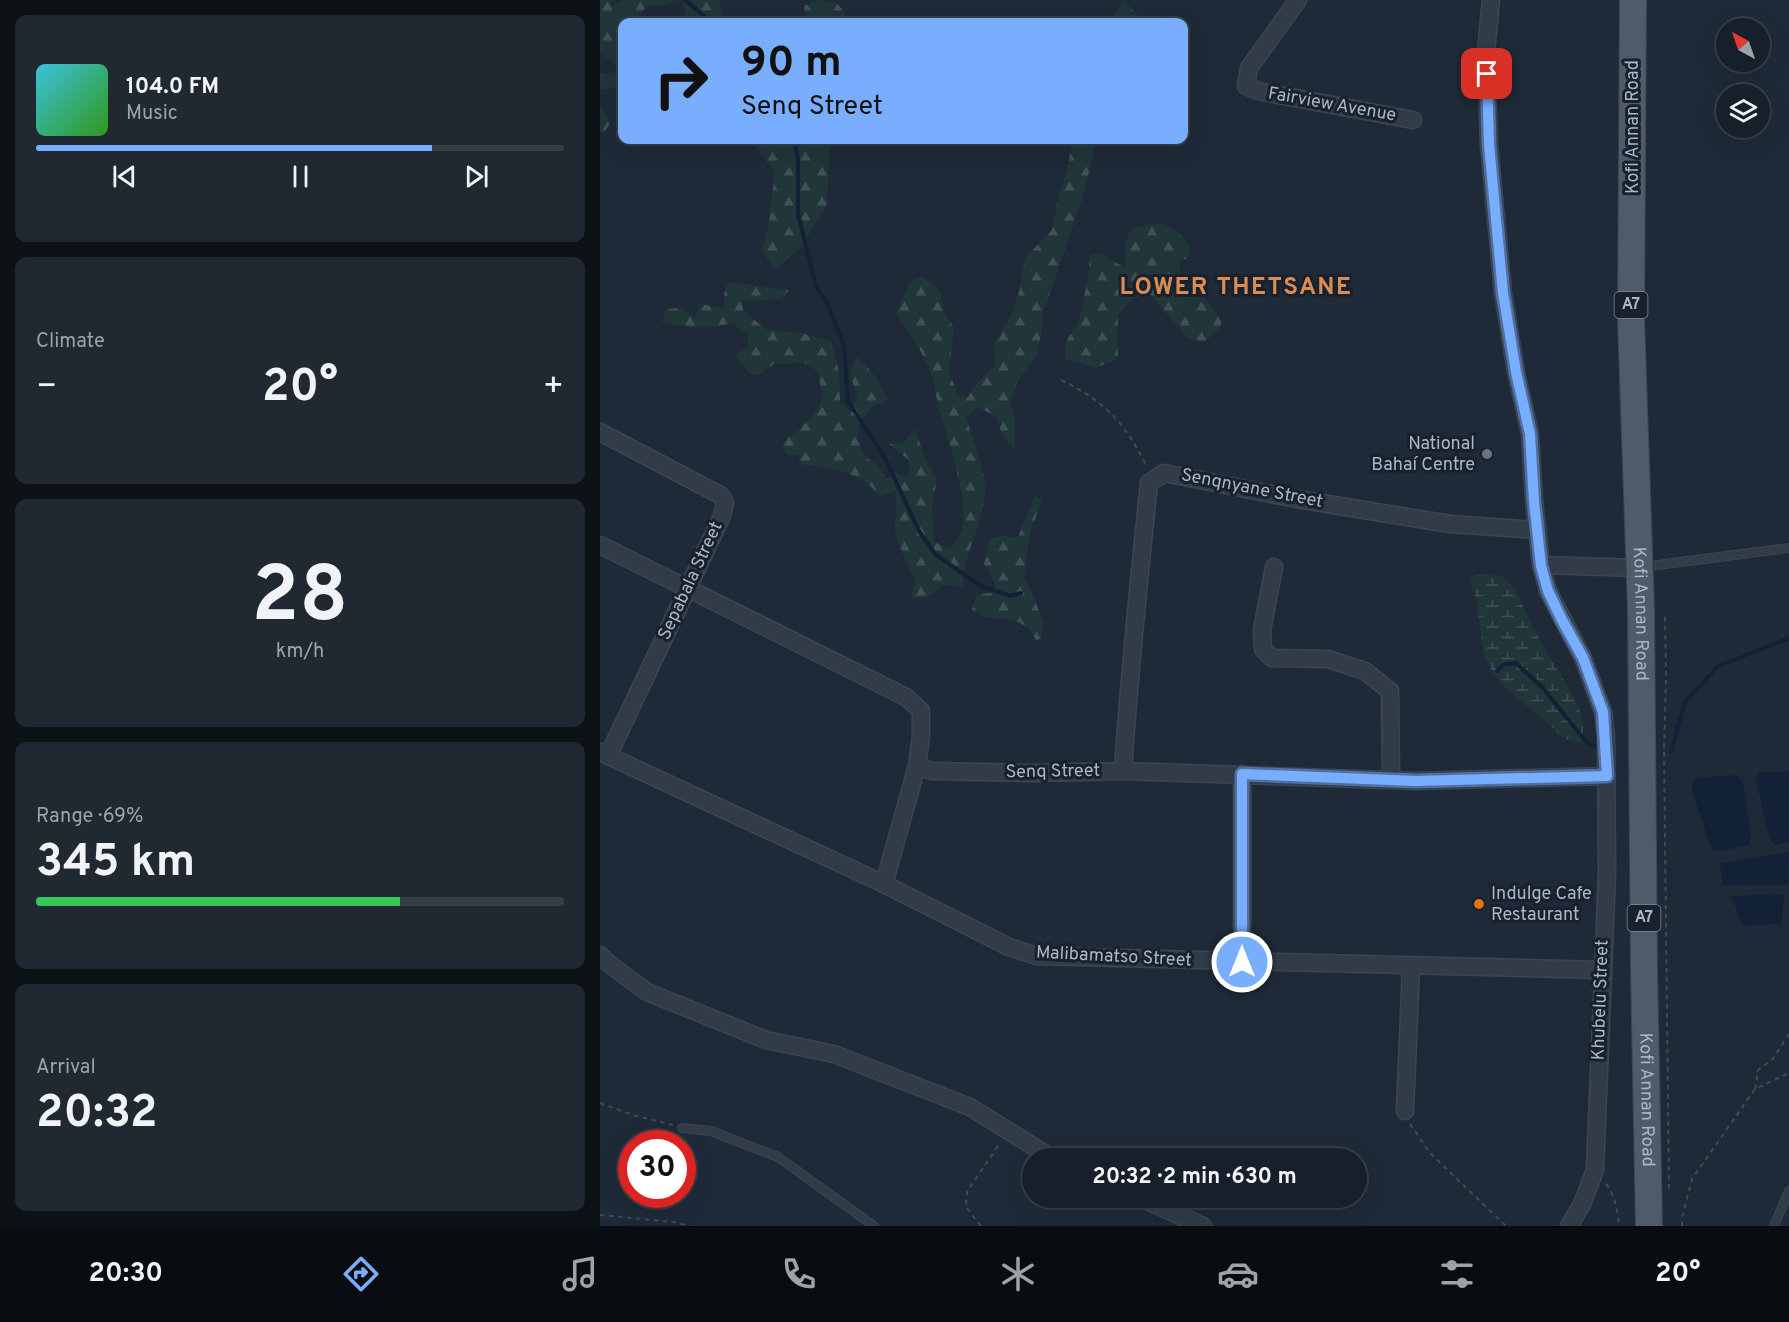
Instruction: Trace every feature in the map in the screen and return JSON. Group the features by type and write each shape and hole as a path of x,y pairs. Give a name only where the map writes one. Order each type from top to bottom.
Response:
{"main road":[{"name":"Kofi Annan Road","path":"1633,0 1631,319 1641,610 1649,1226"}],"street":[{"name":"Fairview Avenue","path":"1298,0 1249,68 1246,86 1258,92 1413,120"},
{"name":"Khubelu Street","path":"1491,0 1486,51 1489,145 1503,293 1516,372 1530,434 1541,566 1548,591 1583,658 1603,712 1607,776 1606,873 1595,1170 1582,1204 1569,1226"},
{"name":"Sepabala Street","path":"600,432 720,495 725,502 722,516 688,589 604,754"},
{"name":"Senqnyane Street","path":"1123,771 1132,640 1149,483 1164,473 1297,499 1450,524 1537,530"},
{"path":"600,545 906,697 921,711 921,736 917,766 884,884"},
{"path":"1541,566 1639,568"},
{"path":"1274,567 1262,630 1263,649 1272,658 1328,660 1365,671 1390,691 1391,780"},
{"name":"Malibamatso Street","path":"604,754 884,884 1009,947 1037,956 1602,970"},
{"name":"Senq Street","path":"917,766 932,771 1033,773 1123,771 1391,780 1607,776"},
{"path":"1242,774 1242,962"},
{"path":"600,955 647,992 766,1040 834,1054 970,1107 1036,1148"},
{"path":"1405,1111 1411,966"},
{"path":"1163,1208 1203,1226"}],"lane":[{"path":"1639,568 1789,548"},
{"path":"682,1128 711,1131 778,1157 874,1226"},
{"path":"1774,1226 1789,1191"}],"path":[{"path":"1061,380 1085,392 1115,417 1139,451 1153,480"},
{"path":"1665,617 1664,751 1669,1197"},
{"path":"1682,1226 1692,1179 1755,1089 1758,1070 1773,1059 1789,1034"},
{"path":"1755,1089 1789,1073"},
{"path":"600,1103 633,1115 682,1128"},
{"path":"1405,1111 1412,1129 1430,1153 1506,1226"},
{"path":"981,1226 966,1207 967,1192 989,1156 1009,1131"},
{"path":"1595,1170 1610,1189 1619,1226"},
{"path":"600,1215 674,1222 690,1226"}],"green space":[{"path":"600,0 610,0 612,6 621,0 675,0 668,5 648,6 636,18 618,18 618,67 600,53"},
{"path":"683,0 719,0 721,18 686,17"},
{"path":"816,0 834,2 847,18 806,18 804,6"},
{"path":"1123,0 1137,14 1136,18 1113,18"},
{"path":"618,71 618,90 613,87 600,90 600,72 607,74"},
{"path":"600,108 611,122 604,133 600,132"},
{"path":"753,144 832,144 829,154 827,205 801,247 775,270 762,251 768,228 775,172"},
{"path":"1072,144 1096,144 1081,203 1043,313 1042,331 1036,357 1018,380 1010,402 1015,420 1015,450 1002,435 997,417 978,407 966,417 981,466 985,493 966,564 963,588 949,584 942,586 927,597 911,598 915,580 895,532 896,491 880,497 864,481 854,476 801,464 798,455 788,455 782,448 787,438 799,430 817,410 823,396 817,371 803,362 776,363 758,375 750,374 735,354 748,348 748,334 732,323 697,327 662,322 666,309 683,308 694,318 701,304 725,309 724,294 728,282 789,290 781,299 743,301 743,310 765,329 797,332 831,341 836,357 840,403 850,411 858,398 850,374 856,357 871,371 888,400 872,407 860,422 857,437 864,456 876,464 887,479 895,474 908,476 909,460 889,444 903,443 915,429 925,458 937,479 932,507 934,542 950,549 961,532 964,519 961,489 929,369 918,347 896,314 910,282 923,276 940,291 945,313 954,328 949,372 958,395 968,397 975,385 995,365 994,344 1013,312 1025,258 1052,230 1059,193 1066,175"},
{"path":"1164,224 1179,233 1185,240 1191,256 1179,262 1182,282 1187,291 1197,297 1205,298 1222,321 1218,330 1204,342 1188,338 1148,292 1132,299 1118,315 1118,359 1095,368 1065,359 1065,343 1079,321 1089,272 1089,256 1099,253 1126,268 1126,241 1131,229 1145,225"},
{"path":"1035,496 1042,500 1029,536 1024,578 1044,623 1041,639 1036,640 1022,624 981,615 972,610 976,595 995,592 995,582 984,564 990,539 1000,536 1018,537"},
{"path":"1486,574 1503,576 1514,588 1537,635 1579,706 1583,728 1582,743 1568,740 1559,734 1505,687 1491,669 1483,648 1477,605 1470,580 1474,576"}],"water":[{"path":"1789,771 1789,842 1775,845 1770,840 1756,781 1759,773"},
{"path":"1737,775 1743,783 1751,838 1749,845 1715,852 1711,847 1691,788 1696,778"},
{"path":"1789,852 1788,885 1723,885 1720,863"},
{"path":"1785,894 1781,924 1743,926 1731,896"}],"waterway":[{"path":"685,0 706,18"},
{"path":"795,144 798,160 798,214 816,287 828,305 844,345 848,401 886,460 919,531 936,555 981,586 1011,596 1021,593"},
{"path":"1671,752 1685,702 1718,666 1789,638"},
{"path":"1497,671 1503,665 1516,663 1543,688 1588,744 1600,748"}],"place":[{"name":"National Bahaí Centre","path":"1487,454"},
{"name":"Indulge Cafe Restaurant","path":"1479,904"}],"district":[{"name":"LOWER THETSANE","path":"1236,288"}],"route":[{"path":"1242,962 1242,774 1416,781 1607,776 1603,712 1583,658 1548,591 1541,566 1530,434 1516,372 1503,293 1489,145 1487,74"}]}
